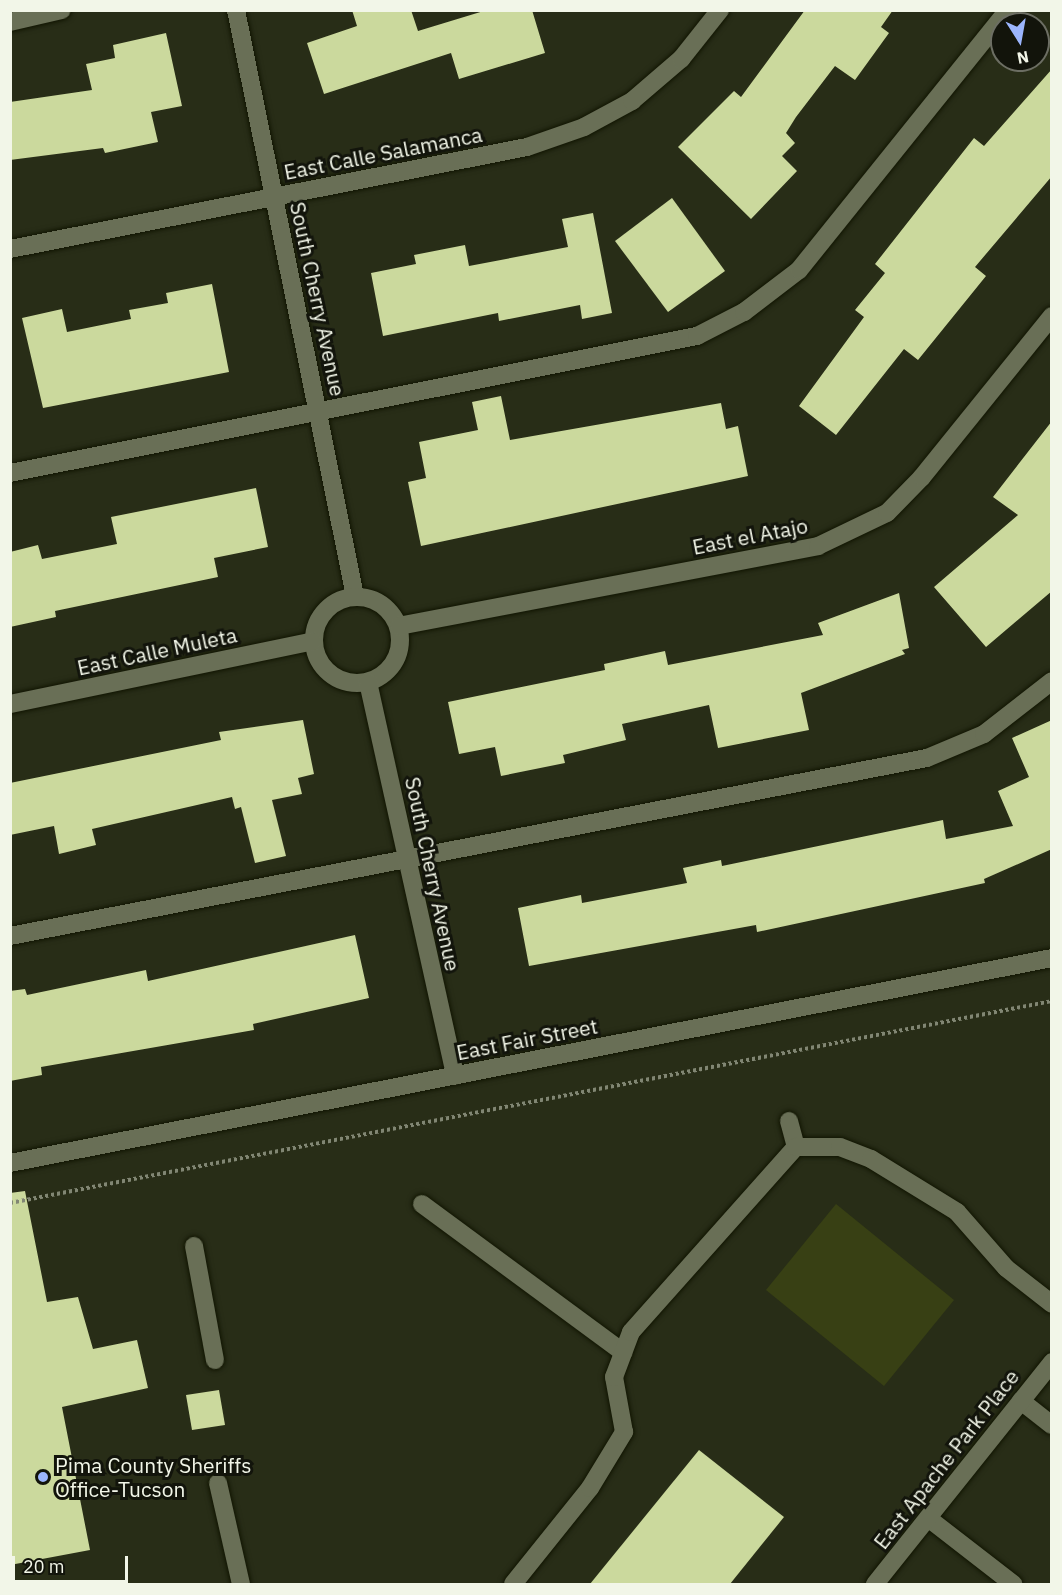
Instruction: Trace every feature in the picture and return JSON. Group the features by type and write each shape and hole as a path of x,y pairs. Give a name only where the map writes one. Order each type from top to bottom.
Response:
{"street":[{"path":"10,22 62,10"},
{"name":"South Cherry Avenue","path":"236,10 355,596"},
{"name":"East Calle Salamanca","path":"10,249 527,147 584,127 632,101 681,59 720,10"},
{"path":"10,473 645,349 697,336 744,312 799,270 1008,10"},
{"name":"East el Atajo","path":"399,626 818,546 886,513 1052,316"},
{"path":"355,596 382,604 399,626 401,640 392,667 368,682 331,674 313,641 330,606 355,596"},
{"name":"East Calle Muleta","path":"10,704 313,641"},
{"path":"10,936 927,758 984,734 1052,681"},
{"name":"South Cherry Avenue","path":"368,682 455,1076"},
{"name":"East Fair Street","path":"10,1163 1052,958"},
{"path":"789,1121 796,1147"},
{"path":"513,1584 590,1488 624,1432 614,1377 631,1332 796,1147 840,1146 890,1171 957,1212 1006,1268 1052,1304"},
{"path":"422,1204 623,1352"},
{"path":"194,1246 215,1360"},
{"name":"East Apache Park Place","path":"875,1584 1052,1362"},
{"path":"1021,1401 1052,1425"},
{"path":"218,1483 242,1584"},
{"path":"928,1518 1013,1584"}],"path":[{"path":"10,1203 1052,1001"}],"green space":[{"path":"836,1204 954,1300 884,1386 766,1290"}],"building":[{"path":"352,10 411,10 418,31 487,10 532,10 545,53 459,79 451,53 324,94 307,43 357,26"},
{"path":"805,10 893,10 881,27 889,33 855,80 835,66 796,117 786,133 795,143 782,156 797,171 751,219 678,147 734,91 741,97"},
{"path":"166,33 182,106 151,112 158,142 105,153 103,148 10,160 10,102 92,90 86,64 115,58 113,45"},
{"path":"1052,69 1052,176 975,267 986,276 918,360 904,349 836,435 799,406 864,317 855,310 885,273 875,264 974,138 984,146"},
{"path":"672,198 725,271 668,312 615,241"},
{"path":"593,213 612,313 582,319 580,305 499,321 498,313 383,336 371,273 416,264 414,255 465,245 469,266 568,247 562,219"},
{"path":"212,284 229,372 43,408 22,318 62,309 67,332 131,319 129,310 168,303 166,293"},
{"path":"501,396 510,440 721,403 726,429 738,426 748,476 421,546 408,482 426,478 419,442 478,430 472,402"},
{"path":"1052,421 1052,591 986,647 934,587 1018,515 993,497"},
{"path":"256,488 268,547 214,558 218,577 55,611 56,617 10,627 10,552 38,545 42,559 117,544 111,517"},
{"path":"899,593 909,648 902,650 905,654 801,693 809,730 718,748 709,705 622,724 626,740 563,755 565,763 501,776 495,747 459,754 448,702 605,670 604,664 665,651 668,665 823,635 818,623"},
{"path":"303,720 314,774 298,778 302,794 272,800 286,856 255,863 241,807 235,809 232,797 92,829 96,845 59,854 54,826 10,835 10,783 221,740 219,732"},
{"path":"1052,720 1052,849 984,879 985,883 757,932 756,925 529,966 518,908 581,895 582,903 687,883 683,868 721,860 722,866 943,820 946,839 1013,826 998,791 1029,777 1012,738"},
{"path":"355,935 369,998 253,1024 254,1030 41,1067 42,1075 10,1081 10,991 25,989 27,995 146,970 148,981"},
{"path":"25,1191 47,1302 78,1297 93,1349 137,1340 148,1388 62,1407 90,1550 10,1565 10,1193"},
{"path":"219,1390 225,1425 192,1430 186,1395"},
{"path":"699,1450 784,1517 730,1584 590,1584"}],"place":[{"name":"Pima County Sheriffs Office-Tucson","path":"43,1477"}]}
